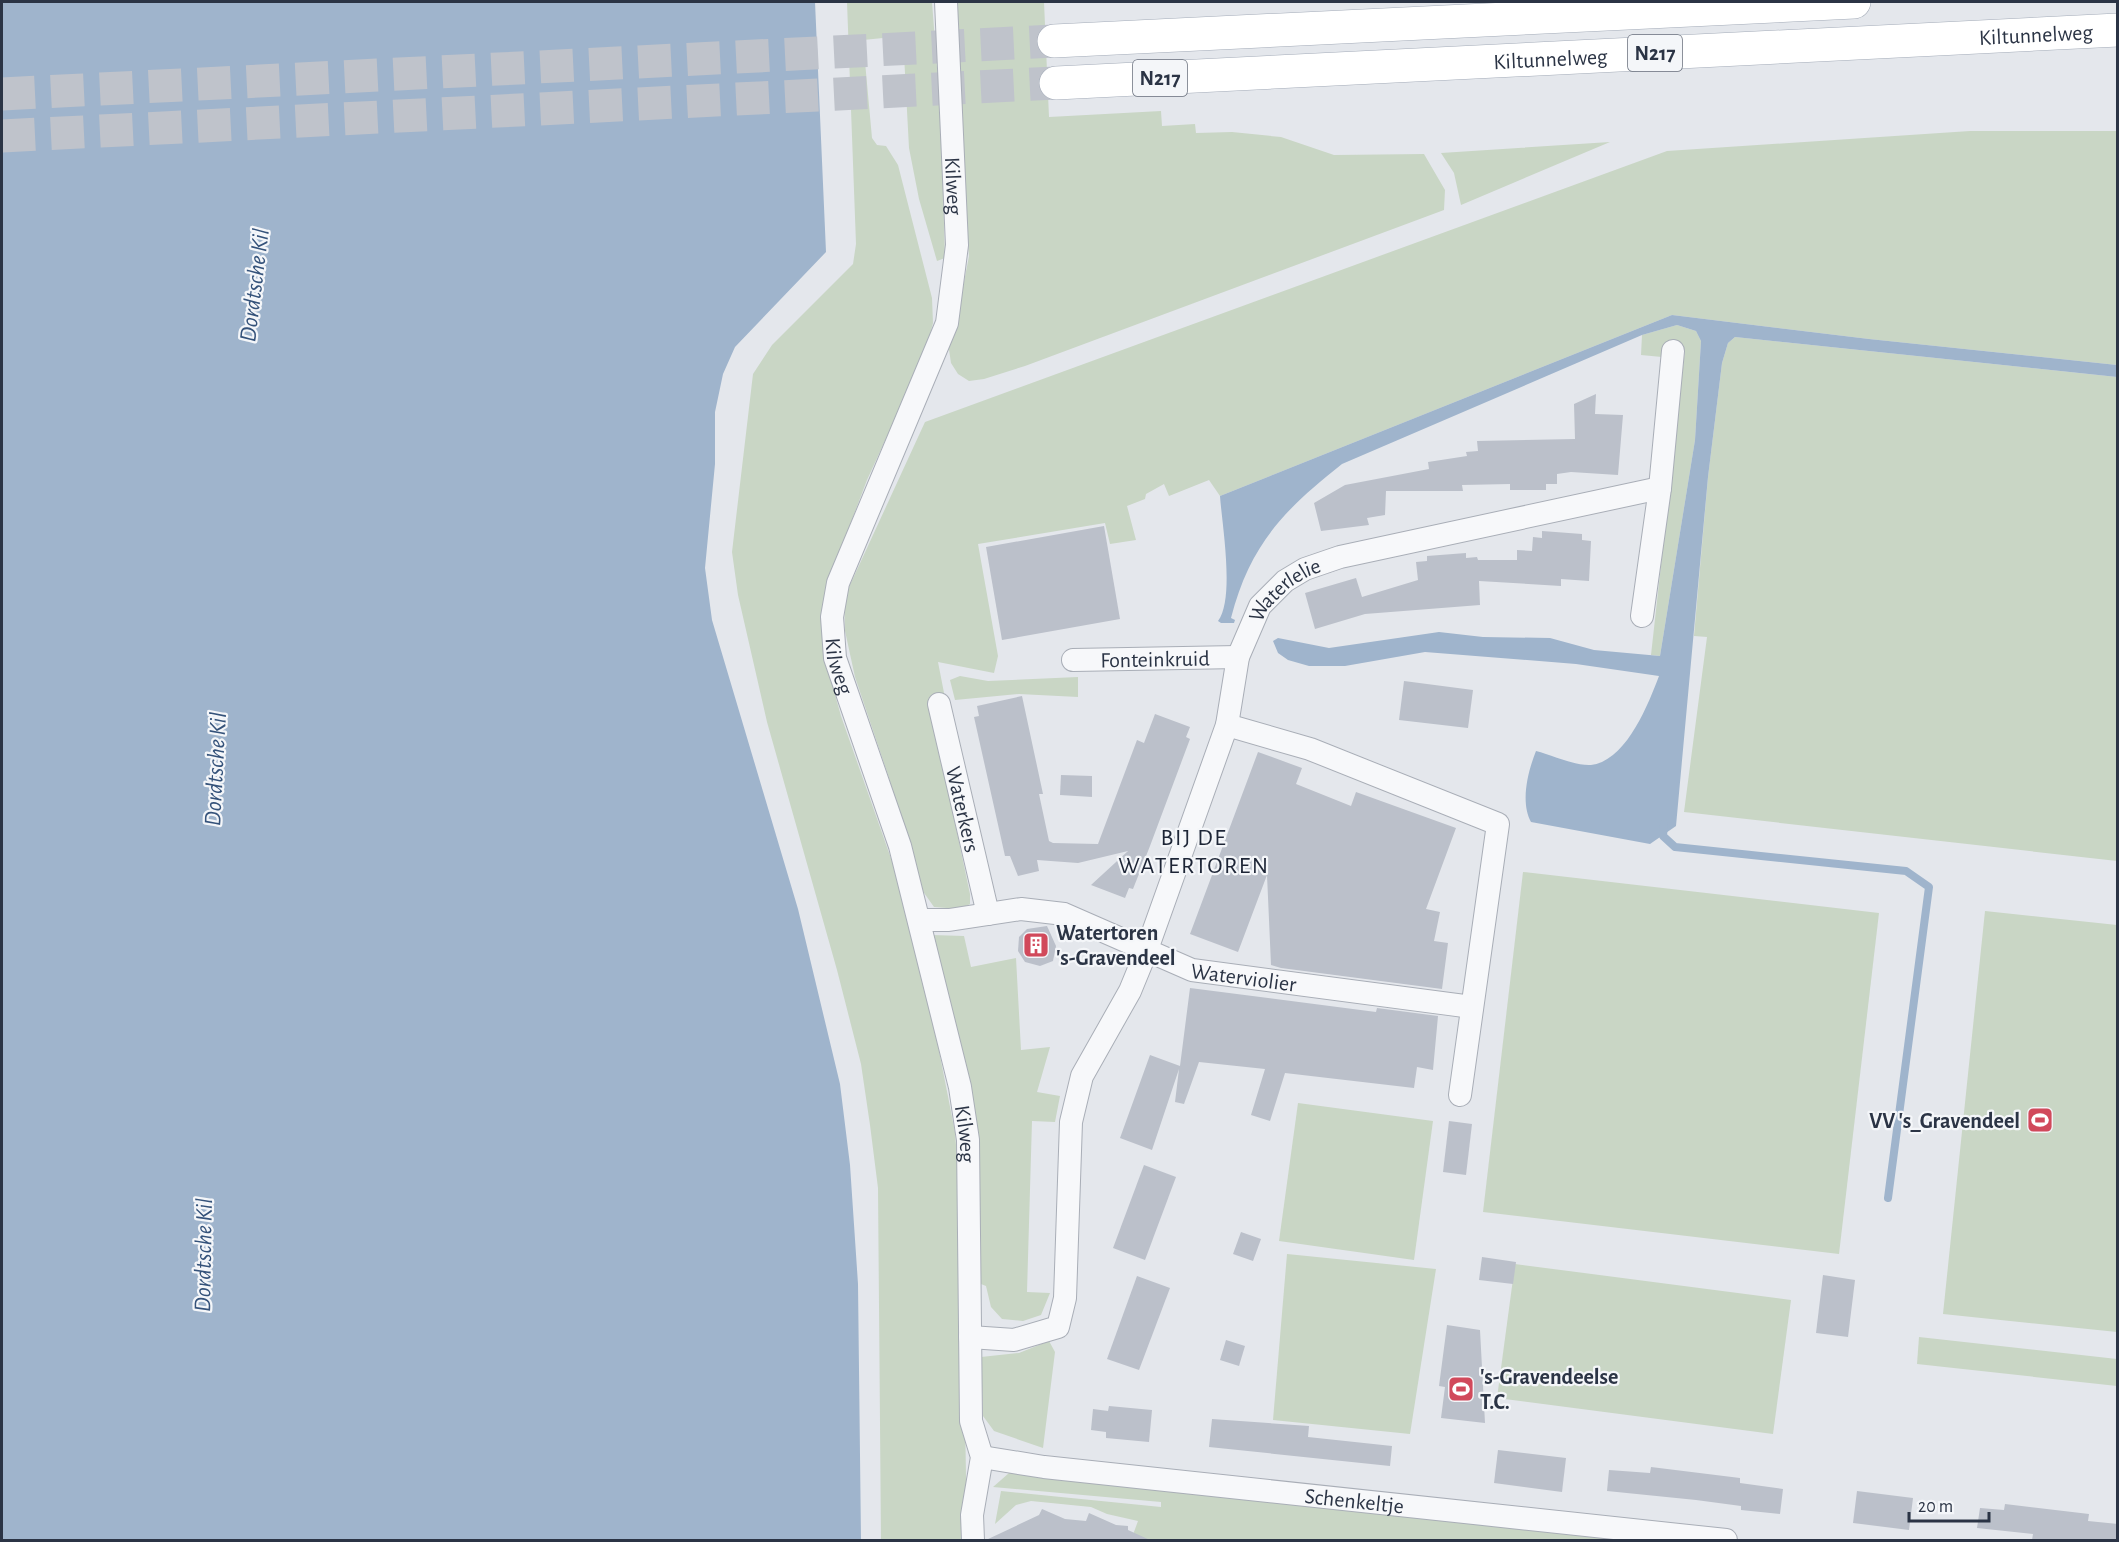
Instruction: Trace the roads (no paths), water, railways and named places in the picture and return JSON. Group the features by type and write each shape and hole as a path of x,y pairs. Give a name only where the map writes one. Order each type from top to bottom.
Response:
{"main road":[{"name":"Kiltunnelweg","path":"1054,41 1854,2"},
{"name":"Kiltunnelweg","path":"1056,83 2118,30"}],"street":[{"name":"Kilweg","path":"946,2 957,245 947,323 838,583 832,617 835,658 900,846 960,1087 968,1140 971,1421 982,1457 972,1515 973,1540"},
{"path":"1642,616 1660,488 1673,351"},
{"name":"Waterlelie","path":"1146,952 1227,725 1238,657 1260,606 1285,581 1305,568 1340,557 1660,488"},
{"name":"Fonteinkruid","path":"1073,660 1238,657"},
{"name":"Waterkers","path":"939,704 988,914"},
{"path":"1227,725 1310,749 1498,824 1460,1095"},
{"name":"Waterviolier","path":"919,920 949,920 1021,909 1064,914 1146,952 1192,970 1472,1007"},
{"path":"970,1337 1014,1340 1058,1328 1065,1298 1071,1122 1082,1076 1130,992 1146,952"},
{"name":"Schenkeltje","path":"982,1457 1056,1468 1726,1540"}],"water":[{"name":"Dordtsche Kil","path":"2,2 815,2 826,252 735,347 723,374 715,412 715,464 705,568 712,620 798,909 840,1084 850,1165 858,1284 861,1540 2,1540"},
{"path":"1672,315 1869,339 2117,365 2117,377 1735,337 1728,343 1722,363 1708,477 1676,826 1650,844 1531,822 1526,796 1530,768 1536,751 1585,765 1604,761 1615,753 1625,743 1642,716 1659,676 1576,664 1425,652 1345,666 1309,666 1288,660 1278,653 1273,641 1278,638 1329,648 1439,632 1483,637 1550,638 1594,650 1660,656 1695,440 1701,341 1696,331 1677,325 1642,335 1342,464 1303,497 1272,530 1248,569 1231,618 1235,620 1234,623 1218,621 1226,596 1227,579 1220,496"}],"waterway":[{"path":"1664,824 1663,836 1675,847 1906,871 1929,887 1888,1198"}],"tunnel":[{"path":"2,94 1054,41"},
{"path":"2,136 1056,83"}],"place":[{"name":"Watertoren 's-Gravendeel","path":"1036,945"},
{"name":"VV 's_Gravendeel","path":"2040,1120"},
{"name":"'s-Gravendeelse T.C.","path":"1461,1389"}],"district":[{"name":"BIJ DE WATERTOREN","path":"1194,851"}]}
